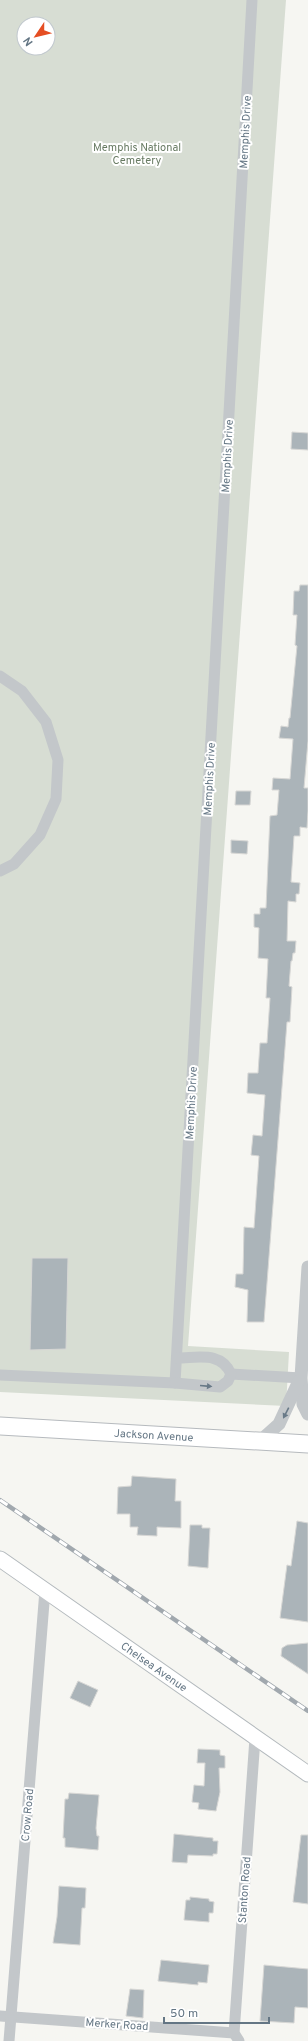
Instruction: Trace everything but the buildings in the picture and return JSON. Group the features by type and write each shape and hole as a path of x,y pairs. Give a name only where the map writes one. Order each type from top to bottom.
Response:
{"main road":[{"name":"Jackson Avenue","path":"0,1426 308,1444"},
{"name":"Chelsea Avenue","path":"0,1559 308,1774"}],"street":[{"name":"Memphis Drive","path":"175,1383 252,0"},
{"path":"0,676 22,691 46,722 58,760 56,799 40,835 14,864 0,871"},
{"path":"308,1267 301,1378 303,1404 308,1414"},
{"path":"0,1375 175,1383 220,1387 228,1381 231,1374 227,1364 217,1358 177,1358"},
{"path":"231,1374 301,1378"},
{"path":"260,1440 279,1424 287,1411 301,1378"},
{"name":"Crow Road","path":"9,2041 5,2016 45,1590"},
{"name":"Stanton Road","path":"237,2037 255,1738"},
{"name":"Merker Road","path":"5,2016 237,2037"}],"green space":[{"name":"Memphis National Cemetery","path":"0,0 286,0 188,1346 289,1352 286,1406 0,1392"}],"railway":[{"path":"0,1500 308,1711"}]}
